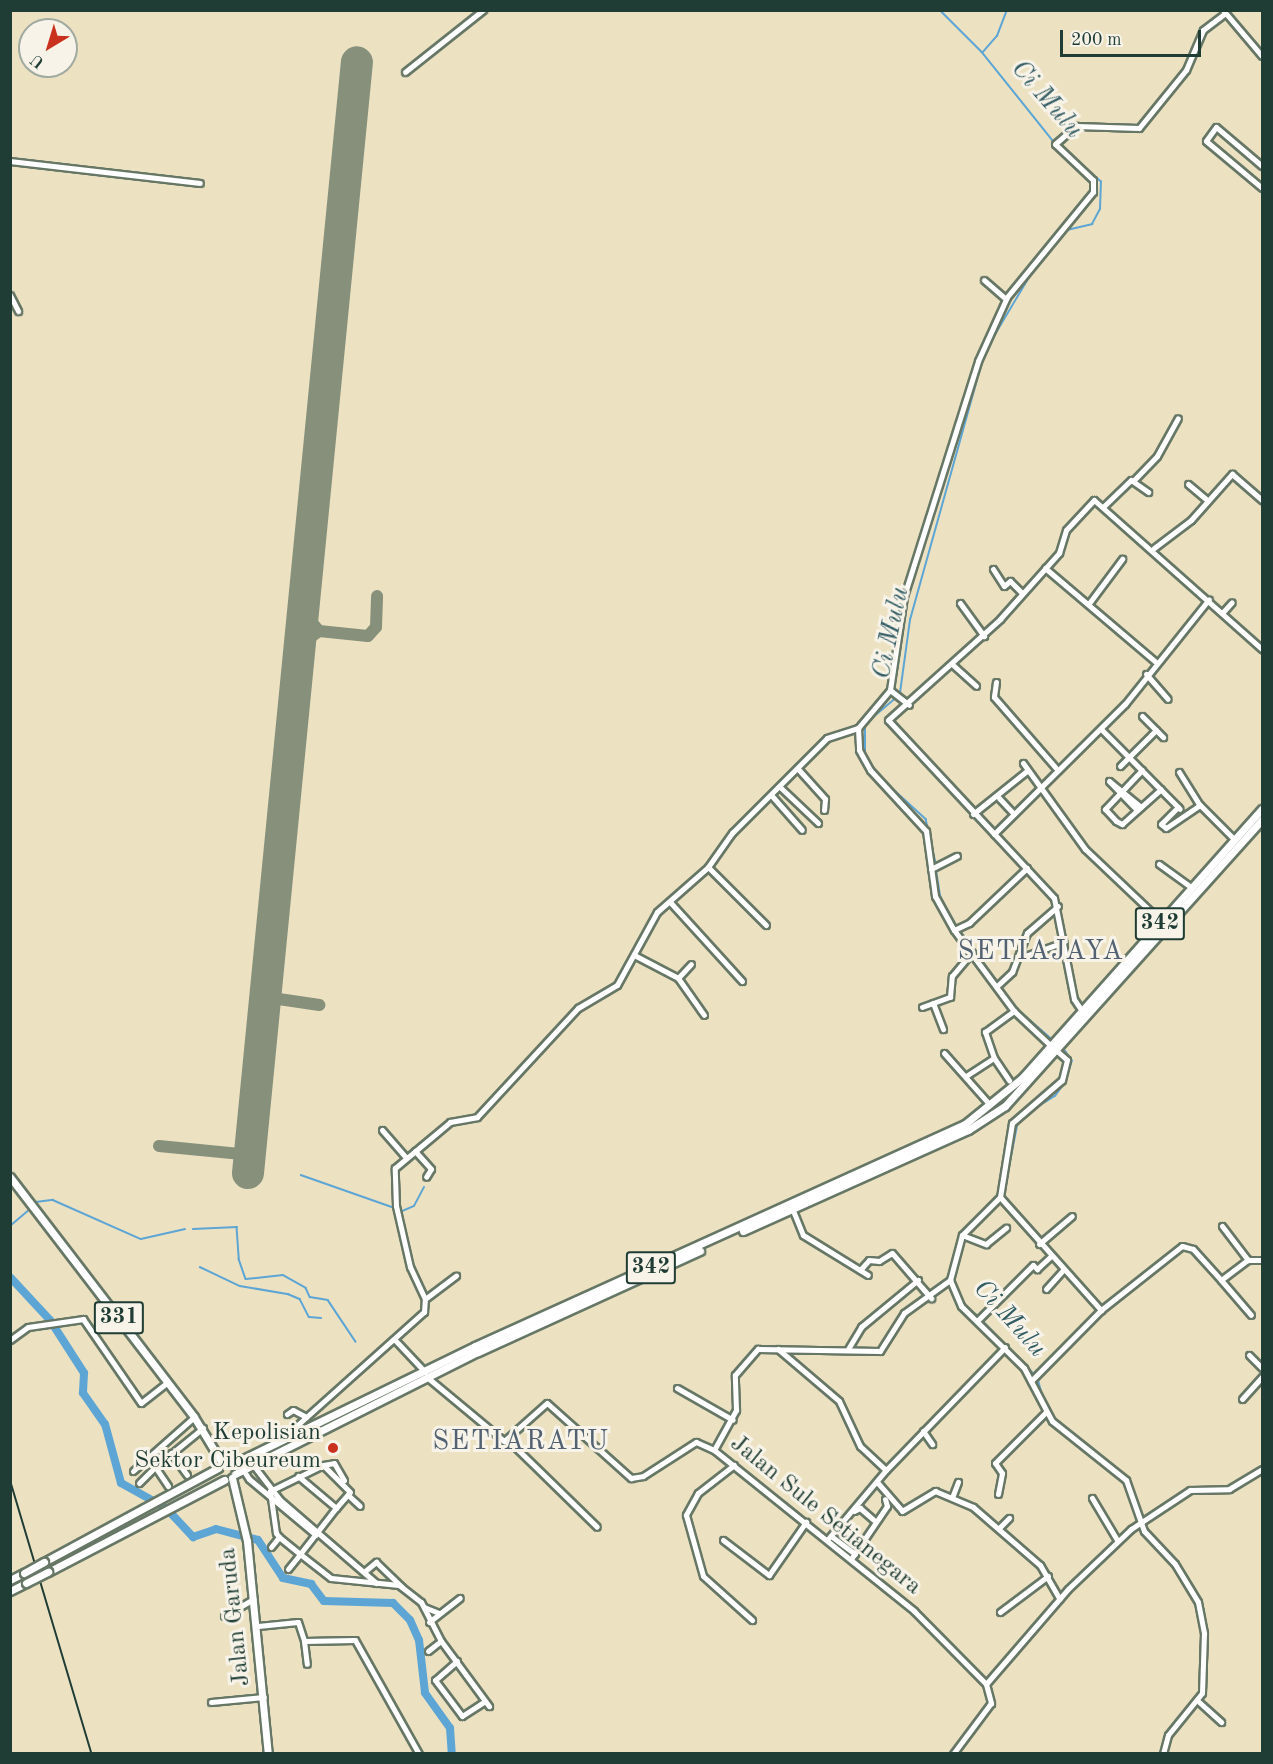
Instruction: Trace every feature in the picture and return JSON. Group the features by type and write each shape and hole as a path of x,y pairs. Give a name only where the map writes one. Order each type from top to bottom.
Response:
{"main road":[{"name":"342","path":"1061,1041 1082,1011 1263,809"},
{"name":"342","path":"235,1463 477,1349 989,1118 1263,820"},
{"name":"342","path":"477,1349 792,1208 992,1107 1034,1070"},
{"name":"331","path":"10,1177 203,1428 220,1466"},
{"name":"342","path":"233,1476 377,1398"},
{"path":"10,1580 146,1507 168,1490 220,1466 235,1463 233,1476"},
{"path":"220,1466 233,1476"},
{"path":"10,1591 177,1502 233,1476"},
{"name":"Jalan Garuda","path":"233,1476 247,1541 255,1599 268,1754"},
{"path":"117,1522 122,1531"}],"street":[{"path":"405,72 483,10"},
{"path":"426,1299 410,1267 396,1206 392,1175 406,1158 450,1122 477,1117 578,1008 617,985 636,957 648,922 708,867 725,840 781,788 828,738 858,728 890,690 904,596 975,368 1006,299 1041,249 1092,192 1095,182 1056,142 1076,126 1139,128 1186,70 1203,30 1224,12 1263,56"},
{"path":"1263,166 1216,127 1206,141 1263,188"},
{"path":"10,161 200,183"},
{"path":"984,280 1006,299"},
{"path":"10,295 18,311"},
{"path":"1104,506 1157,456 1178,418"},
{"path":"1154,548 1208,501 1232,474 1263,500"},
{"path":"1134,480 1148,492"},
{"path":"1188,484 1208,501"},
{"path":"1082,1011 1074,999 1058,906 1027,868 888,724 984,636 1045,568 1089,503 1104,506 1154,548 1263,649"},
{"path":"1090,602 1122,559"},
{"path":"993,568 1004,586 1010,581 1022,593"},
{"path":"1045,568 1090,602 1156,662"},
{"path":"994,834 1012,812 1041,786 1056,768 1101,729 1209,599"},
{"path":"1223,612 1232,602"},
{"path":"960,603 984,636"},
{"path":"953,665 976,686"},
{"path":"1146,674 1168,699"},
{"path":"996,682 994,697 1056,768"},
{"path":"890,690 909,705"},
{"path":"1142,716 1163,737"},
{"path":"714,1450 733,1420 735,1375 758,1349 880,1351 904,1313 931,1298 950,1280 964,1236 1002,1199 1012,1123 1062,1080 1066,1060 1014,1011 999,985 956,930 935,896 935,869 926,831 874,775 859,750 858,728"},
{"path":"1101,729 1183,813"},
{"path":"1120,766 1156,730"},
{"path":"1023,763 1085,849 1162,922"},
{"path":"799,770 825,799 824,810"},
{"path":"973,814 999,798 1028,770"},
{"path":"1142,770 1106,811 1120,824 1161,789"},
{"path":"1179,772 1200,805 1235,840"},
{"path":"781,788 818,823"},
{"path":"1122,791 1139,808"},
{"path":"772,796 802,831"},
{"path":"999,798 1012,812"},
{"path":"1178,807 1162,826 1200,805"},
{"path":"935,869 957,856"},
{"path":"1159,864 1192,888"},
{"path":"708,867 766,925"},
{"path":"956,930 964,926 1027,868"},
{"path":"670,902 742,981"},
{"path":"999,985 1027,933 1058,906"},
{"path":"1025,956 1064,942"},
{"path":"922,1007 951,995 951,978 970,950"},
{"path":"636,957 678,978 704,1015"},
{"path":"678,978 691,964"},
{"path":"933,1004 943,1029"},
{"path":"1009,1080 994,1058 985,1032 1014,1011"},
{"path":"944,1053 992,1107"},
{"path":"966,1076 994,1058"},
{"path":"382,1130 406,1158"},
{"path":"415,1151 431,1169 426,1177"},
{"path":"1002,1199 1050,1257 1101,1310"},
{"path":"792,1208 803,1235 868,1275"},
{"path":"1039,1244 1072,1216"},
{"path":"1222,1226 1248,1260"},
{"path":"964,1236 986,1244 1006,1228"},
{"path":"1035,1378 1101,1310 1186,1246 1221,1280 1251,1315"},
{"path":"860,1270 870,1259 879,1262 891,1253 918,1280 931,1298"},
{"path":"1221,1280 1248,1260 1260,1259 1263,1253"},
{"path":"979,1319 1033,1265 1037,1269 1050,1257"},
{"path":"1046,1289 1063,1270"},
{"path":"278,1442 422,1315 426,1299 456,1276"},
{"path":"848,1349 861,1327 918,1280"},
{"path":"950,1280 957,1302 979,1319 1035,1378 1046,1413 1128,1482 1142,1523 1175,1564 1202,1610 1201,1703 1168,1735 1163,1754"},
{"path":"10,1340 28,1327 50,1326 59,1319 88,1323 141,1403 168,1382"},
{"path":"395,1340 426,1375 494,1436 508,1440 597,1527"},
{"path":"855,1554 829,1538 886,1470 1005,1347"},
{"path":"778,1349 839,1401 860,1446 886,1470"},
{"path":"1249,1355 1263,1368"},
{"path":"1242,1399 1263,1377"},
{"path":"677,1388 733,1420"},
{"name":"Jalan Sule Setianegara","path":"508,1440 545,1403 631,1478 698,1442 714,1450 829,1538 925,1621 986,1684"},
{"path":"287,1414 293,1410 306,1417"},
{"path":"998,1494 1002,1473 995,1464 1046,1413"},
{"path":"133,1471 194,1417"},
{"path":"140,1483 171,1453 203,1428"},
{"path":"923,1431 932,1444"},
{"path":"171,1453 188,1476"},
{"path":"247,1457 278,1502 377,1584"},
{"path":"269,1492 323,1465 346,1484 348,1495 360,1506"},
{"path":"734,1465 698,1493 686,1515 703,1576 752,1620"},
{"path":"155,1467 168,1490"},
{"path":"953,1754 991,1703 986,1684 1059,1599 1117,1540 1190,1491 1229,1489 1263,1469"},
{"path":"233,1476 269,1492"},
{"path":"298,1476 336,1509"},
{"path":"877,1482 902,1512 924,1493 953,1495 1000,1527 1048,1576 1059,1599"},
{"path":"953,1495 958,1482"},
{"path":"269,1492 271,1511 279,1537 331,1578 402,1587"},
{"path":"851,1559 874,1520 888,1503 877,1492"},
{"path":"288,1569 348,1495"},
{"path":"1092,1498 1105,1529 1117,1540"},
{"path":"271,1511 278,1502"},
{"path":"842,1526 858,1508 874,1520"},
{"path":"1000,1527 1009,1518"},
{"path":"723,1540 769,1575 806,1522"},
{"path":"271,1547 279,1537"},
{"path":"364,1572 376,1562 424,1607 439,1613"},
{"path":"1000,1612 1048,1576"},
{"path":"429,1622 460,1598"},
{"path":"224,1616 255,1599"},
{"path":"424,1607 429,1622 441,1641 456,1661 487,1704 462,1716 435,1680 456,1661"},
{"path":"258,1626 299,1623 307,1664"},
{"path":"304,1641 355,1641 419,1754"},
{"path":"428,1651 441,1641"},
{"path":"211,1702 264,1696"},
{"path":"1201,1703 1221,1722"}],"waterway":[{"name":"Ci Mulu","path":"940,10 982,52 1054,142"},
{"path":"983,52 997,36 1007,10"},
{"name":"Ci Mulu","path":"1057,240 1067,230 1092,224 1100,209 1101,182 1076,160"},
{"name":"Ci Mulu","path":"987,348 1035,267"},
{"name":"Ci Mulu","path":"900,693 910,620 984,355"},
{"name":"Ci Mulu","path":"865,755 865,724 897,697"},
{"name":"Ci Mulu","path":"879,776 926,819 936,863"},
{"name":"Ci Mulu","path":"936,867 941,897 957,927"},
{"name":"Ci Mulu","path":"959,931 998,982"},
{"name":"Ci Mulu","path":"1000,986 1007,998"},
{"name":"Ci Mulu","path":"1014,1006 1053,1040"},
{"name":"Ci Mulu","path":"1026,1114 1055,1096 1065,1082 1072,1061 1062,1047"},
{"name":"Ci Mulu","path":"1003,1198 1018,1121"},
{"path":"301,1175 392,1207"},
{"path":"400,1212 414,1206 424,1187"},
{"path":"36,1202 53,1200 141,1239 185,1229"},
{"path":"10,1226 28,1211"},
{"path":"193,1229 237,1227 239,1259 246,1279 283,1275 306,1288 310,1297 328,1300 356,1342"},
{"path":"200,1267 240,1286 288,1294 300,1299 309,1317 321,1318"},
{"name":"Ci Mulu","path":"955,1272 955,1285"},
{"path":"10,1277 50,1320 84,1373 83,1393 105,1424 121,1483 166,1508 193,1537 216,1529 258,1540 283,1578 311,1584 324,1601 393,1603 410,1620 419,1640 425,1693 450,1728 452,1754"},
{"name":"Ci Mulu","path":"962,1303 979,1317"},
{"name":"Ci Mulu","path":"982,1320 1035,1375"},
{"name":"Ci Mulu","path":"1038,1379 1045,1403"},
{"name":"Ci Mulu","path":"1127,1478 1137,1503"},
{"name":"Ci Mulu","path":"1194,1591 1204,1609 1206,1661"},
{"name":"Ci Mulu","path":"1169,1738 1203,1696"}],"taxiway":[{"path":"303,612 319,631 368,636 376,627 377,596"},
{"path":"299,646 319,631"},
{"path":"265,997 319,1005"},
{"path":"159,1146 250,1155"}],"runway":[{"path":"248,1173 357,62"}],"railway":[{"path":"10,1479 92,1754"}],"place":[{"name":"Kepolisian Sektor Cibeureum","path":"333,1448"}],"district":[{"name":"SETIAJAYA","path":"1041,952"},
{"name":"SETIARATU","path":"521,1442"}]}
